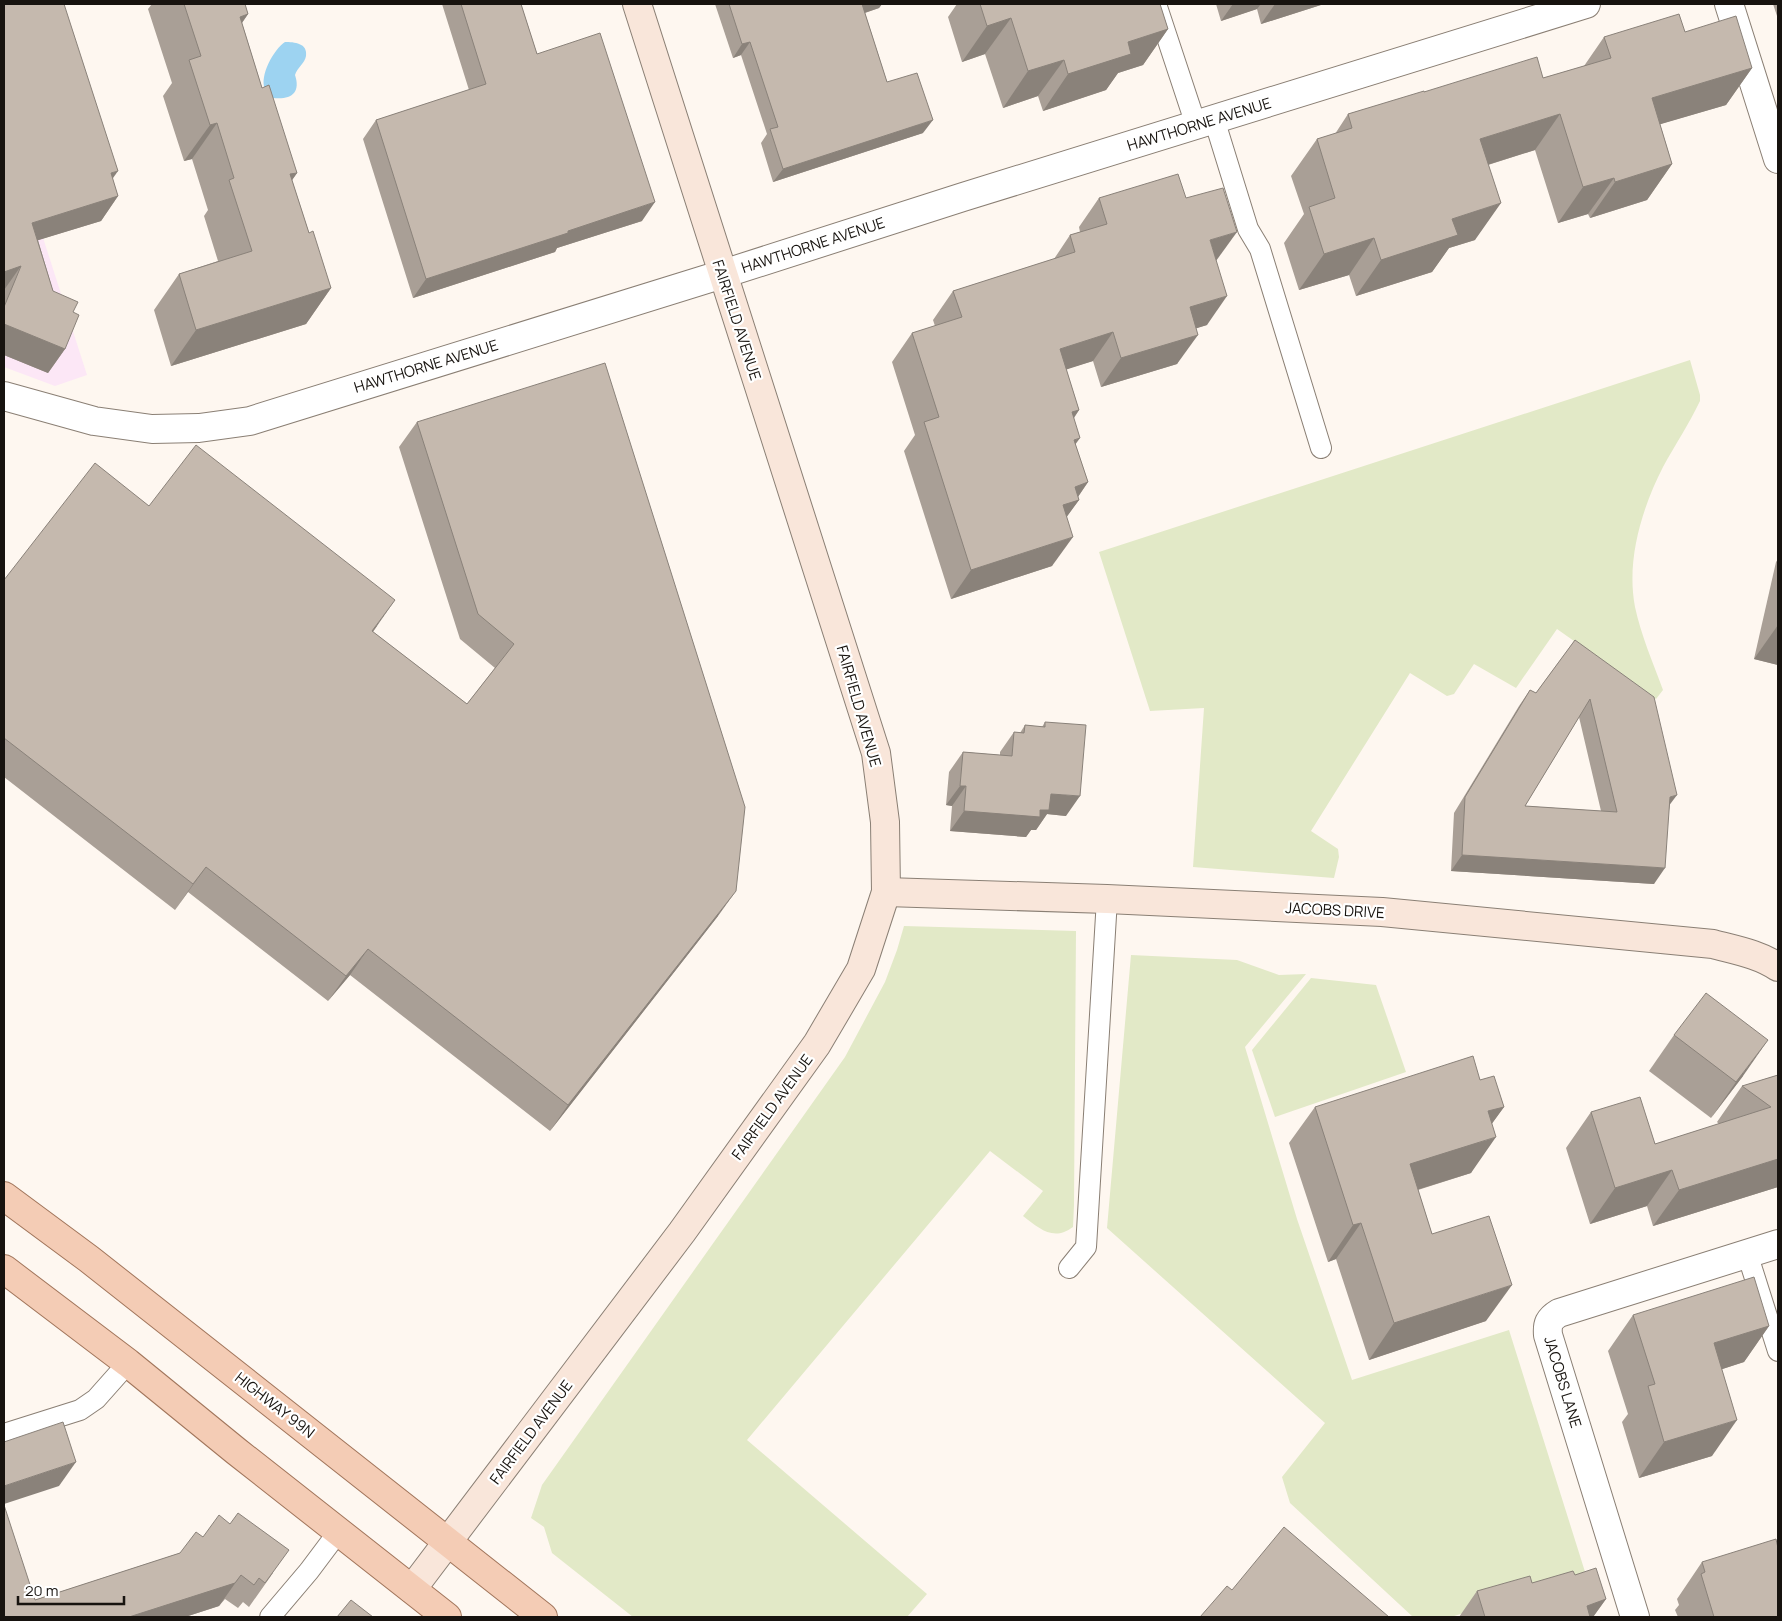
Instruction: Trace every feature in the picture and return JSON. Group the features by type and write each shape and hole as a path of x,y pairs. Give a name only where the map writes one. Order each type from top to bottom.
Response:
{"main road":[{"name":"HIGHWAY 99N","path":"4,1196 89,1259 543,1617"},
{"path":"4,1269 128,1363 236,1451 447,1617"}],"street":[{"name":"FAIRFIELD AVENUE","path":"412,1589 682,1232 818,1044 861,969 886,892 885,822 876,753 637,4"},
{"name":"HAWTHORNE AVENUE","path":"4,396 94,421 152,429 199,428 250,421 1586,4"},
{"path":"1729,4 1778,159"},
{"name":"JACOBS DRIVE","path":"886,892 1107,899 1382,912 1713,944 1750,954 1778,967"},
{"name":"JACOBS LANE","path":"1635,1617 1548,1335 1547,1326 1551,1318 1559,1313 1778,1244"}],"lane":[{"path":"1156,4 1248,229 1260,249 1321,448"},
{"path":"1069,1268 1086,1247 1107,899"},
{"path":"1747,1253 1778,1351"},
{"path":"4,1434 80,1410 96,1399 128,1363"},
{"path":"270,1617 309,1572 339,1531"}],"shaded area":[{"path":"4,116 87,375 55,386 4,367"}],"green space":[{"path":"1690,360 1700,401 1655,483 1648,500 1634,553 1633,589 1635,607 1663,690 1656,699 1557,629 1516,688 1474,664 1454,694 1447,696 1410,673 1311,831 1338,849 1339,857 1334,878 1193,867 1204,708 1150,711 1099,552"},
{"path":"904,926 1076,931 1073,1227 1059,1233 1046,1232 1023,1216 1043,1191 990,1151 747,1440 927,1594 907,1617 633,1617 552,1553 544,1527 531,1518 542,1485 845,1057 885,982"},
{"path":"1131,955 1237,960 1279,975 1306,974 1245,1047 1297,1219 1352,1380 1509,1330 1586,1575 1451,1617 1413,1617 1290,1503 1282,1477 1325,1423 1107,1228"},
{"path":"1311,978 1376,985 1406,1072 1275,1117 1252,1050"}],"water":[{"path":"285,42 303,46 306,56 295,75 297,86 293,94 285,98 273,98 265,89 264,77 276,50"}],"building":[{"path":"4,4 64,4 118,171 111,173 118,196 32,223 53,291 78,302 73,312 79,315 65,349 4,324 4,307 21,266 4,272"},
{"path":"184,4 245,4 248,14 240,17 262,88 269,85 297,173 290,174 309,233 313,231 331,288 196,330 179,274 252,251 229,180 234,178 217,123 210,125 189,60 201,56"},
{"path":"461,4 521,4 537,54 600,33 655,202 568,231 568,233 426,279 376,120 486,84"},
{"path":"729,4 862,4 887,82 917,73 933,120 783,169 770,129 778,127 750,42 742,44"},
{"path":"980,4 1160,4 1168,29 1128,42 1131,54 1068,74 1064,60 1028,71 1011,18 987,26"},
{"path":"1679,14 1685,32 1736,16 1752,68 1652,98 1672,164 1615,182 1614,178 1583,187 1560,114 1480,139 1501,203 1452,219 1458,235 1381,260 1374,238 1324,254 1309,207 1335,198 1317,139 1352,128 1348,114 1537,57 1543,78 1611,58 1604,37"},
{"path":"1178,174 1186,198 1223,188 1237,232 1210,240 1227,296 1190,307 1198,335 1121,358 1113,332 1060,349 1079,410 1072,412 1080,438 1074,440 1088,482 1075,487 1079,500 1063,505 1073,537 971,570 924,422 939,417 912,333 962,317 953,291 1075,252 1070,235 1107,224 1099,198"},
{"path":"605,363 745,807 736,891 568,1105 368,949 346,976 206,867 193,884 4,738 4,580 95,463 149,506 196,445 395,600 372,631 467,704 514,644 478,614 417,422"},
{"path":"1575,640 1654,697 1677,795 1670,797 1665,868 1462,855 1465,797 1530,690 1536,693","holes":["1590,699 1617,812 1525,806"]},
{"path":"1045,722 1086,725 1080,796 1051,794 1049,810 1040,810 1040,817 964,811 966,786 960,786 963,752 1012,756 1014,732 1024,733 1025,725 1045,727"},
{"path":"1706,993 1768,1040 1736,1082 1674,1035"},
{"path":"1473,1056 1480,1080 1494,1076 1504,1107 1488,1111 1496,1137 1410,1164 1432,1234 1489,1216 1512,1285 1394,1323 1361,1223 1353,1225 1315,1107"},
{"path":"1778,1075 1778,1159 1679,1190 1672,1170 1615,1188 1591,1112 1640,1097 1655,1144 1771,1107 1742,1086"},
{"path":"1754,1277 1769,1326 1714,1343 1737,1420 1664,1442 1648,1386 1655,1384 1633,1315"},
{"path":"63,1422 76,1462 4,1486 4,1442"},
{"path":"4,1505 35,1600 180,1553 196,1532 203,1537 219,1515 230,1524 238,1513 289,1550 265,1583 259,1578 254,1585 241,1575 235,1583 129,1617 4,1617"},
{"path":"1284,1527 1389,1617 1200,1617 1227,1586 1232,1590"},
{"path":"1776,1539 1778,1548 1778,1617 1714,1617 1701,1574 1705,1572 1702,1562"},
{"path":"1596,1568 1606,1599 1587,1606 1590,1617 1485,1617 1477,1591 1530,1576 1532,1583 1573,1571 1575,1575"},
{"path":"351,1600 373,1617 337,1617"}]}
